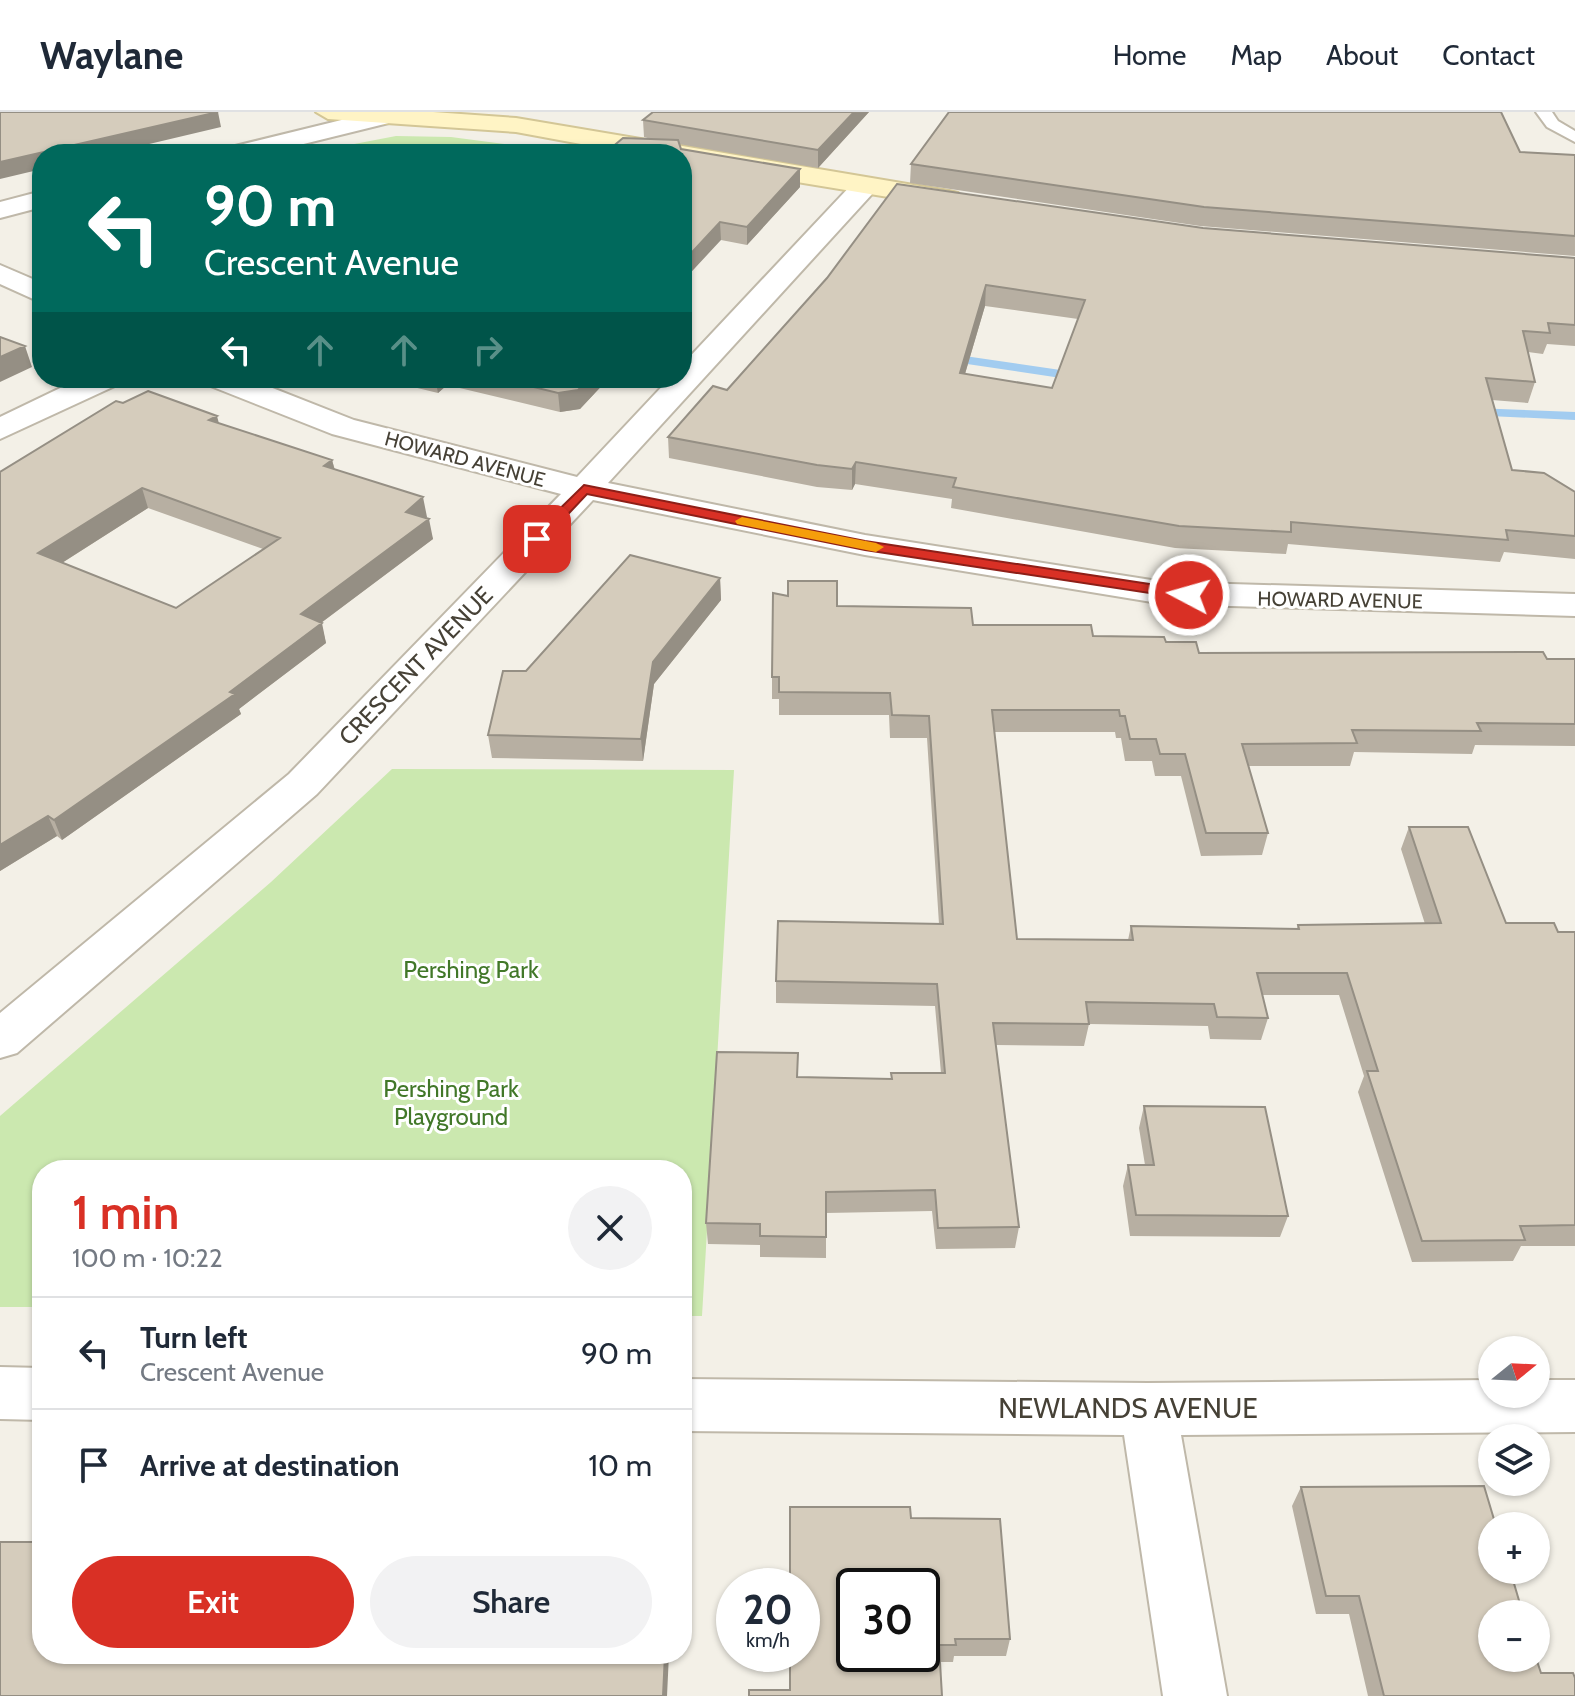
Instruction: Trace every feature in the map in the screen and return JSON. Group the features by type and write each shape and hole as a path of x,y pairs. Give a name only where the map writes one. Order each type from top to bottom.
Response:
{"street":[{"path":"328,112 516,125 623,144"},
{"path":"274,144 395,115"},
{"path":"692,156 971,203"},
{"name":"CRESCENT AVENUE","path":"692,373 864,187"},
{"path":"0,210 32,202"},
{"path":"0,273 32,289"},
{"path":"0,429 85,388"},
{"name":"HOWARD AVENUE","path":"244,388 343,427 584,489 865,545 1164,593 1575,605"},
{"name":"CRESCENT AVENUE","path":"0,1040 303,784 678,388"},
{"path":"0,1393 32,1394"},
{"name":"NEWLANDS AVENUE","path":"692,1405 1148,1409 1575,1406"},
{"path":"1148,1409 1195,1696"}],"lane":[{"path":"1544,112 1552,124 1575,137"}],"green space":[{"path":"396,136 451,137 504,144 354,144"},
{"name":"Pershing Park","path":"392,769 734,770 702,1316 692,1316 692,1160 32,1160 32,1307 0,1307 0,1116 271,882"}],"building":[{"path":"0,112 218,112 78,144 32,144 32,155 0,162"},
{"path":"653,112 854,112 818,150 643,120"},
{"path":"949,112 1501,112 1520,152 1575,155 1575,236 1204,207 911,164"},
{"path":"623,138 678,140 679,144 616,144"},
{"path":"692,151 800,169 747,227 720,222 692,252"},
{"path":"897,184 1203,228 1575,258 1575,325 1548,323 1550,333 1523,331 1535,382 1486,378 1512,470 1544,473 1575,492 1575,536 1506,530 1508,540 1291,522 1291,532 1179,526 953,487 956,478 856,462 852,469 817,465 668,437 713,386 727,390 827,278","holes":["986,285 1085,300 1052,388 960,373"]},
{"path":"0,337 25,346 0,357"},
{"path":"538,388 580,388 578,390 558,393"},
{"path":"148,391 217,416 209,420 332,460 324,466 423,497 406,512 429,519 301,614 322,623 230,692 235,694 54,820 48,816 0,845 0,472 116,401 123,403","holes":["142,488 280,538 176,608 38,553"]},
{"path":"630,555 720,578 653,662 641,739 488,735 503,671 526,671"},
{"path":"788,581 837,581 837,606 971,608 973,625 1091,625 1093,636 1164,637 1166,642 1196,642 1199,653 1543,652 1547,659 1575,659 1575,724 1477,723 1481,731 1352,730 1357,743 1242,744 1268,833 1206,833 1185,754 1160,754 1156,739 1130,739 1125,716 1120,716 1119,710 992,710 1017,939 1133,940 1131,926 1299,929 1298,925 1441,923 1409,827 1468,827 1506,923 1554,923 1558,932 1575,932 1575,1225 1520,1226 1525,1240 1422,1241 1367,1071 1378,1071 1347,973 1257,973 1268,1018 1217,1017 1214,1004 1086,1002 1089,1024 993,1023 1019,1227 938,1228 935,1190 826,1192 826,1237 760,1236 760,1224 706,1223 717,1052 798,1053 797,1077 892,1079 891,1073 945,1073 937,984 776,981 778,921 943,924 929,716 892,715 890,693 779,692 779,677 772,677 773,593 788,596"},
{"path":"1144,1106 1265,1107 1288,1216 1136,1215 1128,1165 1154,1165"},
{"path":"1478,1486 1478,1496 1487,1496 1492,1512 1478,1512 1478,1584 1514,1584 1519,1600 1478,1600 1478,1672 1573,1673 1575,1696 1384,1696 1359,1596 1326,1596 1301,1487"},
{"path":"790,1507 910,1507 911,1518 1000,1519 1010,1639 955,1639 956,1645 940,1645 940,1568 836,1568 836,1672 940,1672 940,1662 942,1696 749,1696 749,1690 790,1690 790,1672 820,1672 820,1568 790,1568"},
{"path":"0,1542 32,1542 32,1664 665,1664 663,1696 0,1696"}],"waterway":[{"path":"944,357 1081,377"},
{"path":"1473,412 1575,416"}],"slow traffic":[{"path":"742,521 876,547"}],"route":[{"path":"537,539 584,489 865,545 1189,595"}],"park label":[{"name":"Pershing Park Playground","path":"451,1103"}]}
